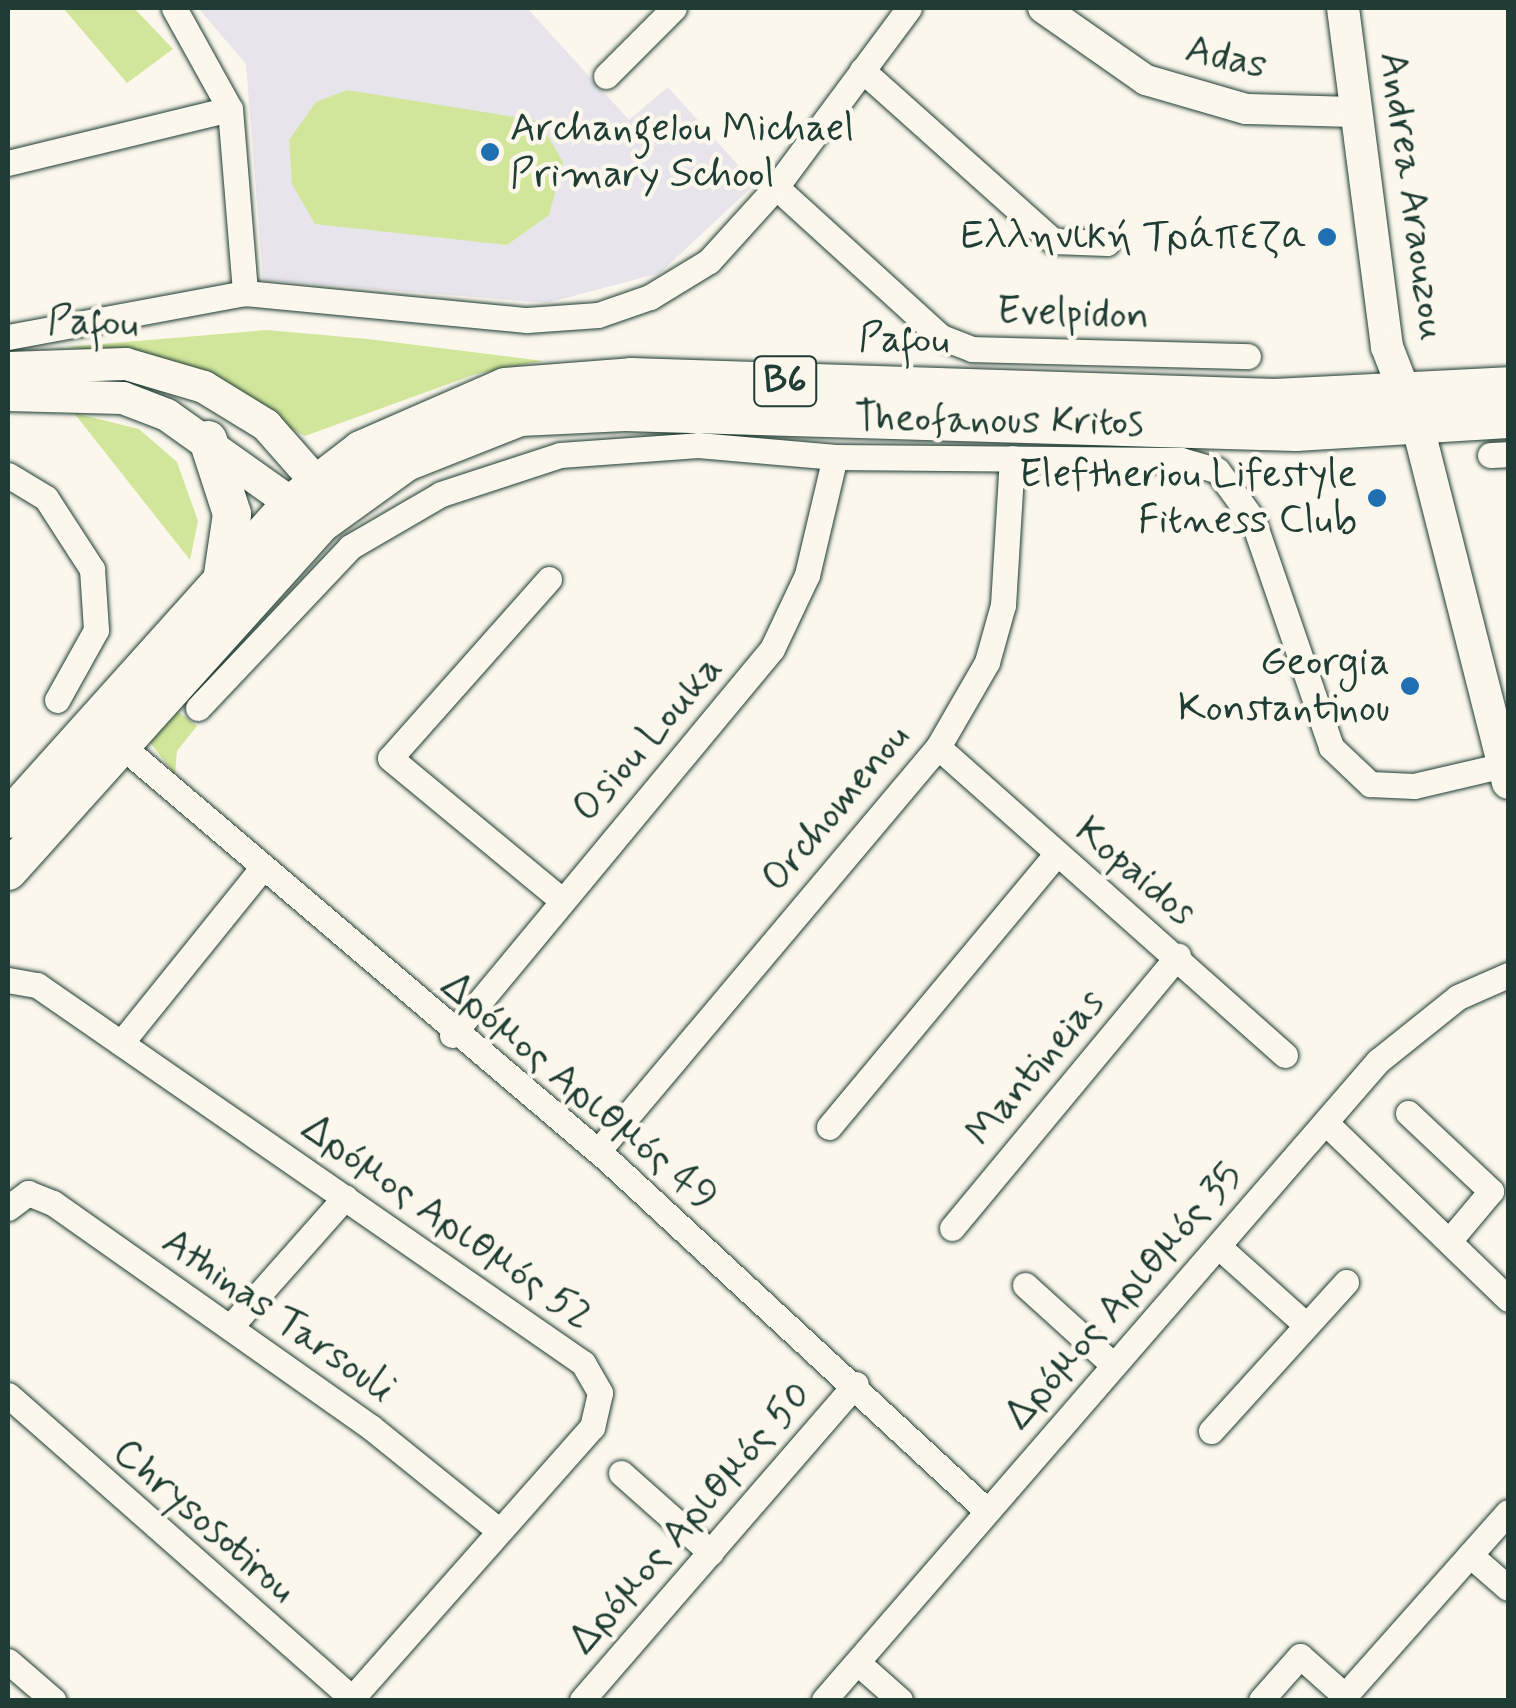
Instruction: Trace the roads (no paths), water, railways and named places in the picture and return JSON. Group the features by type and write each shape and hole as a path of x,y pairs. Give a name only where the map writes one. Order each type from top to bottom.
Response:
{"main road":[{"name":"Andrea Araouzou","path":"1343,8 1354,112 1410,411 1506,774"},
{"name":"Pafou","path":"8,368 73,360 164,372 249,412 317,504"},
{"name":"Pafou","path":"317,504 437,446 520,417 574,413 1296,432 1410,411 1508,386"},
{"name":"Pafou","path":"8,395 123,398 208,440 317,504"},
{"name":"Pafou","path":"1410,411 1508,419"},
{"path":"208,440 231,502 223,574"},
{"name":"B6","path":"8,819 223,574 317,504"},
{"name":"B6","path":"8,872 317,504"}],"street":[{"path":"174,8 230,109 245,294"},
{"path":"606,76 674,8"},
{"path":"8,337 245,294 527,320 598,315 709,261 776,187 909,8"},
{"name":"Adas","path":"1060,13 1146,80 1246,110 1354,112"},
{"path":"862,70 1053,241 1108,243"},
{"path":"8,163 230,109"},
{"name":"Evelpidon","path":"776,187 941,338 972,349 1248,356"},
{"name":"Theofanous Kritos","path":"198,708 350,547 441,494 560,455 698,445 835,457 1181,460 1217,470 1253,520 1331,748 1370,784 1414,786 1506,774"},
{"name":"Osiou Louka","path":"452,1035 559,898 772,649 807,575 835,457"},
{"name":"Orchomenou","path":"598,1151 938,748 986,662 1003,605 1012,458"},
{"path":"8,475 46,498 92,569 96,630 58,700"},
{"path":"549,579 390,758 559,898"},
{"name":"Δρόμος Αριθμός 49","path":"116,741 452,1035 598,1151 856,1384 985,1509"},
{"name":"Kopaidos","path":"938,748 1055,856 1178,956 1284,1055"},
{"path":"829,1126 1055,856"},
{"path":"122,1043 262,868"},
{"name":"Mantineias","path":"952,1228 1178,956"},
{"name":"Δρόμος Αριθμός 35","path":"824,1700 1111,1364 1394,1049 1458,997 1508,975"},
{"name":"Δρόμος Αριθμός 52","path":"8,980 37,985 583,1363 600,1393 592,1426 497,1529 353,1699"},
{"path":"1408,1113 1491,1191 1449,1242"},
{"path":"1326,1124 1508,1299"},
{"name":"Athinas Tarsouli","path":"8,1208 28,1193 52,1203 231,1326 497,1529"},
{"path":"231,1326 345,1197"},
{"path":"1218,1246 1306,1325"},
{"path":"1211,1431 1346,1282"},
{"path":"1025,1285 1111,1364"},
{"name":"Δρόμος Αριθμός 50","path":"582,1700 856,1384"},
{"name":"Chrysosotirou","path":"8,1395 353,1699"},
{"path":"621,1473 711,1553"},
{"path":"1262,1700 1300,1656 1343,1698 1508,1512"},
{"path":"1470,1555 1508,1588"},
{"path":"8,1661 53,1700"},
{"path":"858,1663 900,1700"}],"place":[{"name":"Archangelou Michael Primary School","path":"490,152"},
{"name":"Ελληνική Τράπεζα","path":"1327,237"},
{"name":"Eleftheriou Lifestyle Fitness Club","path":"1377,498"},
{"name":"Georgia Konstantinou","path":"1410,686"}]}
